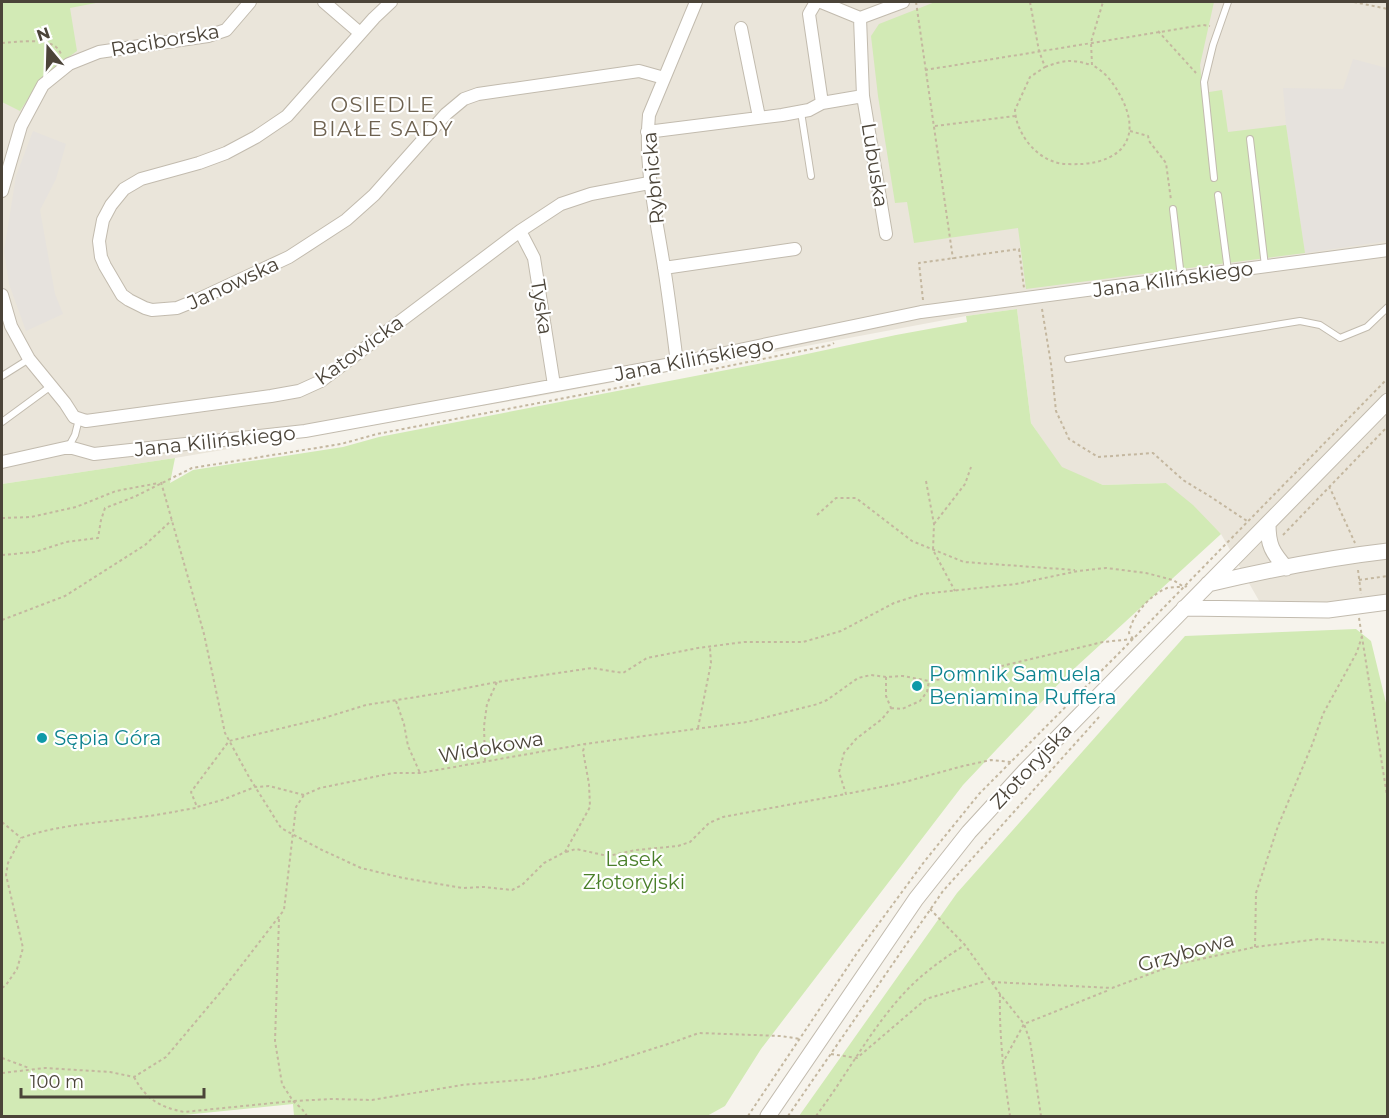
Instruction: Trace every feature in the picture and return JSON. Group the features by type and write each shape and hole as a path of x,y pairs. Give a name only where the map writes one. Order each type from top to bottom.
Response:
{"street":[{"name":"Raciborska","path":"2,192 3,175 21,126 43,86 69,64 99,52 208,36 226,30 250,2"},
{"path":"324,2 360,33"},
{"name":"Janowska","path":"391,2 360,33 287,116 256,137 226,153 141,179 124,189 103,220 99,241 101,257 122,294 129,300 152,310 177,308 289,257 346,220 374,195 446,114 464,99 478,94 639,71 664,78"},
{"name":"Rybnicka","path":"677,363 649,183 647,132 649,115 696,2"},
{"path":"816,2 809,14 822,103"},
{"path":"821,2 860,18 875,7 903,2"},
{"name":"Lubuska","path":"860,18 863,96 886,234"},
{"path":"741,28 759,117"},
{"name":"Lubuska","path":"647,132 809,110 822,103 863,96"},
{"name":"Katowicka","path":"79,419 86,421 111,418 299,391 321,381 520,231 561,204 591,194 649,183"},
{"name":"Tyska","path":"520,231 534,258 554,385"},
{"path":"664,268 795,249"},
{"name":"Jana Kilińskiego","path":"2,462 69,447 94,454 305,431 677,363 925,312 1388,250"},
{"path":"2,295 6,328 74,417 79,419"},
{"name":"Złotoryjska","path":"768,1116 916,899 969,832 1139,644 1184,608 1388,401"},
{"path":"1263,528 1271,548 1286,568"},
{"path":"1208,584 1388,551"},
{"path":"1184,608 1328,610 1388,602"}],"lane":[{"path":"1214,178 1204,82 1213,45 1228,2"},
{"path":"801,111 811,176"},
{"path":"1250,139 1265,267"},
{"path":"1218,195 1228,272"},
{"path":"1173,209 1182,278"},
{"path":"1068,359 1300,321 1320,325 1340,338 1367,327 1388,307"},
{"path":"2,376 29,359"},
{"path":"2,422 51,386"},
{"path":"69,447 79,419"}],"path":[{"path":"916,2 953,259"},
{"path":"1030,2 1039,51 1045,67"},
{"path":"1092,65 1091,42 1103,2"},
{"path":"1354,2 1388,9"},
{"path":"926,70 1158,31 1203,25 1219,28"},
{"path":"1158,31 1204,82"},
{"path":"2,43 40,42 56,47 69,64"},
{"path":"1075,60 1100,69 1116,88 1128,111 1130,131 1123,149 1111,157 1094,163 1074,164 1054,162 1036,153 1021,132 1015,110 1030,77 1045,67 1075,60"},
{"path":"934,126 1015,116"},
{"path":"1130,131 1148,136 1149,141 1166,163 1173,209"},
{"path":"925,312 919,263 936,263 1019,249 1025,299"},
{"path":"1003,252 1004,256"},
{"path":"1040,297 1056,411 1069,439 1098,457 1153,453 1183,480 1247,521 1263,528"},
{"path":"705,371 831,345 855,327"},
{"path":"1267,500 1388,378"},
{"path":"2,555 35,552 66,542 98,538 105,508 192,468 341,444 377,434 647,382"},
{"path":"1271,548 1388,426"},
{"path":"934,524 965,484 971,467"},
{"path":"926,481 934,524 933,550 955,591"},
{"path":"2,518 31,517 76,507 116,491 161,482"},
{"path":"161,482 204,634 219,707 229,741 281,828 361,868 462,888 484,887 512,890 522,885 544,863 576,849 608,856 636,850 678,846 690,842 709,823 723,817 901,783 991,760 1011,762 1024,772"},
{"path":"817,515 836,498 856,498 912,541 964,561 1078,571"},
{"path":"2,620 64,596 145,545 172,520"},
{"path":"197,807 191,792 229,741 324,718 366,705 592,668 624,673 647,658 698,648 744,642 803,642 842,631 894,603 922,594 1016,584 1078,571 1106,568 1146,573 1173,580 1184,587"},
{"path":"1359,580 1388,576"},
{"path":"1139,644 1129,633 1130,624 1137,613 1156,594 1169,587 1208,584"},
{"path":"1357,607 1388,802"},
{"path":"1255,947 1256,893 1278,826 1323,714 1357,652 1362,636"},
{"name":"Widokowa","path":"304,795 320,788 393,774 420,773 585,744 747,722 818,704 858,678 871,675 903,676 929,681 1103,642 1139,644"},
{"path":"698,728 711,663 710,647"},
{"path":"886,677 886,696 891,708"},
{"path":"891,708 902,709 920,701 927,692 929,681"},
{"path":"485,761 484,726 487,704 497,682"},
{"path":"396,701 404,723 408,746 420,773"},
{"path":"846,794 839,772 844,753 856,739 882,719 891,708"},
{"path":"788,1116 943,891 1099,716"},
{"path":"565,852 590,807 585,744"},
{"path":"2,988 17,969 23,948 6,875 8,863 21,838 41,831 197,807 255,787 269,786 304,795 296,807 284,910 224,988 166,1057 134,1077 110,1072 45,1068 2,1073"},
{"path":"2,822 21,838"},
{"path":"916,899 930,909 965,945 1024,1024 1030,1041 1041,1116"},
{"path":"279,916 276,1041 282,1084 307,1116"},
{"name":"Grzybowa","path":"992,982 1112,988 1174,965 1255,947 1319,939 1388,943"},
{"path":"816,1116 880,1024 907,990 944,958 965,945"},
{"path":"793,1049 857,1058 926,999 986,981"},
{"path":"1002,1064 1024,1024 1112,988"},
{"path":"1000,994 1002,1064 1010,1116"},
{"path":"134,1077 148,1098 171,1109 184,1112 293,1101 372,1100 462,1085 533,1079 602,1065 699,1033 781,1036 800,1039"},
{"path":"2,1058 32,1069"}],"shaded area":[{"path":"2,2 1387,2 1387,604 1266,613 1221,534 1166,483 1103,485 1062,468 1031,423 1017,309 966,316 529,398 175,458 2,484"},
{"path":"1353,59 1387,68 1387,241 1305,253 1286,125 1283,88 1343,89"},
{"path":"33,131 66,144 56,179 40,210 55,294 63,314 26,331 9,284 4,251 16,176"}],"green space":[{"path":"2,2 101,2 70,8 77,51 44,75 20,111 2,102"},
{"path":"935,2 1214,2 1200,65 1203,93 1222,90 1228,132 1286,125 1305,253 1026,289 1018,228 914,243 907,202 895,203 871,36 879,24"},
{"name":"Lasek Złotoryjski","path":"1017,309 1031,423 1062,467 1103,485 1166,483 1193,505 1221,534 1065,677 963,785 761,1049 725,1106 707,1116 294,1116 293,1104 174,1116 2,1116 2,484 175,458 170,483 193,470 343,447 379,437 967,322 966,316"},
{"path":"1356,629 1371,641 1387,707 1387,1116 799,1116 957,893 1185,636"}],"place":[{"name":"Pomnik Samuela Beniamina Ruffera","path":"917,686"},
{"name":"Sępia Góra","path":"42,738"}],"district":[{"name":"OSIEDLE BIAŁE SADY","path":"383,116"}]}
